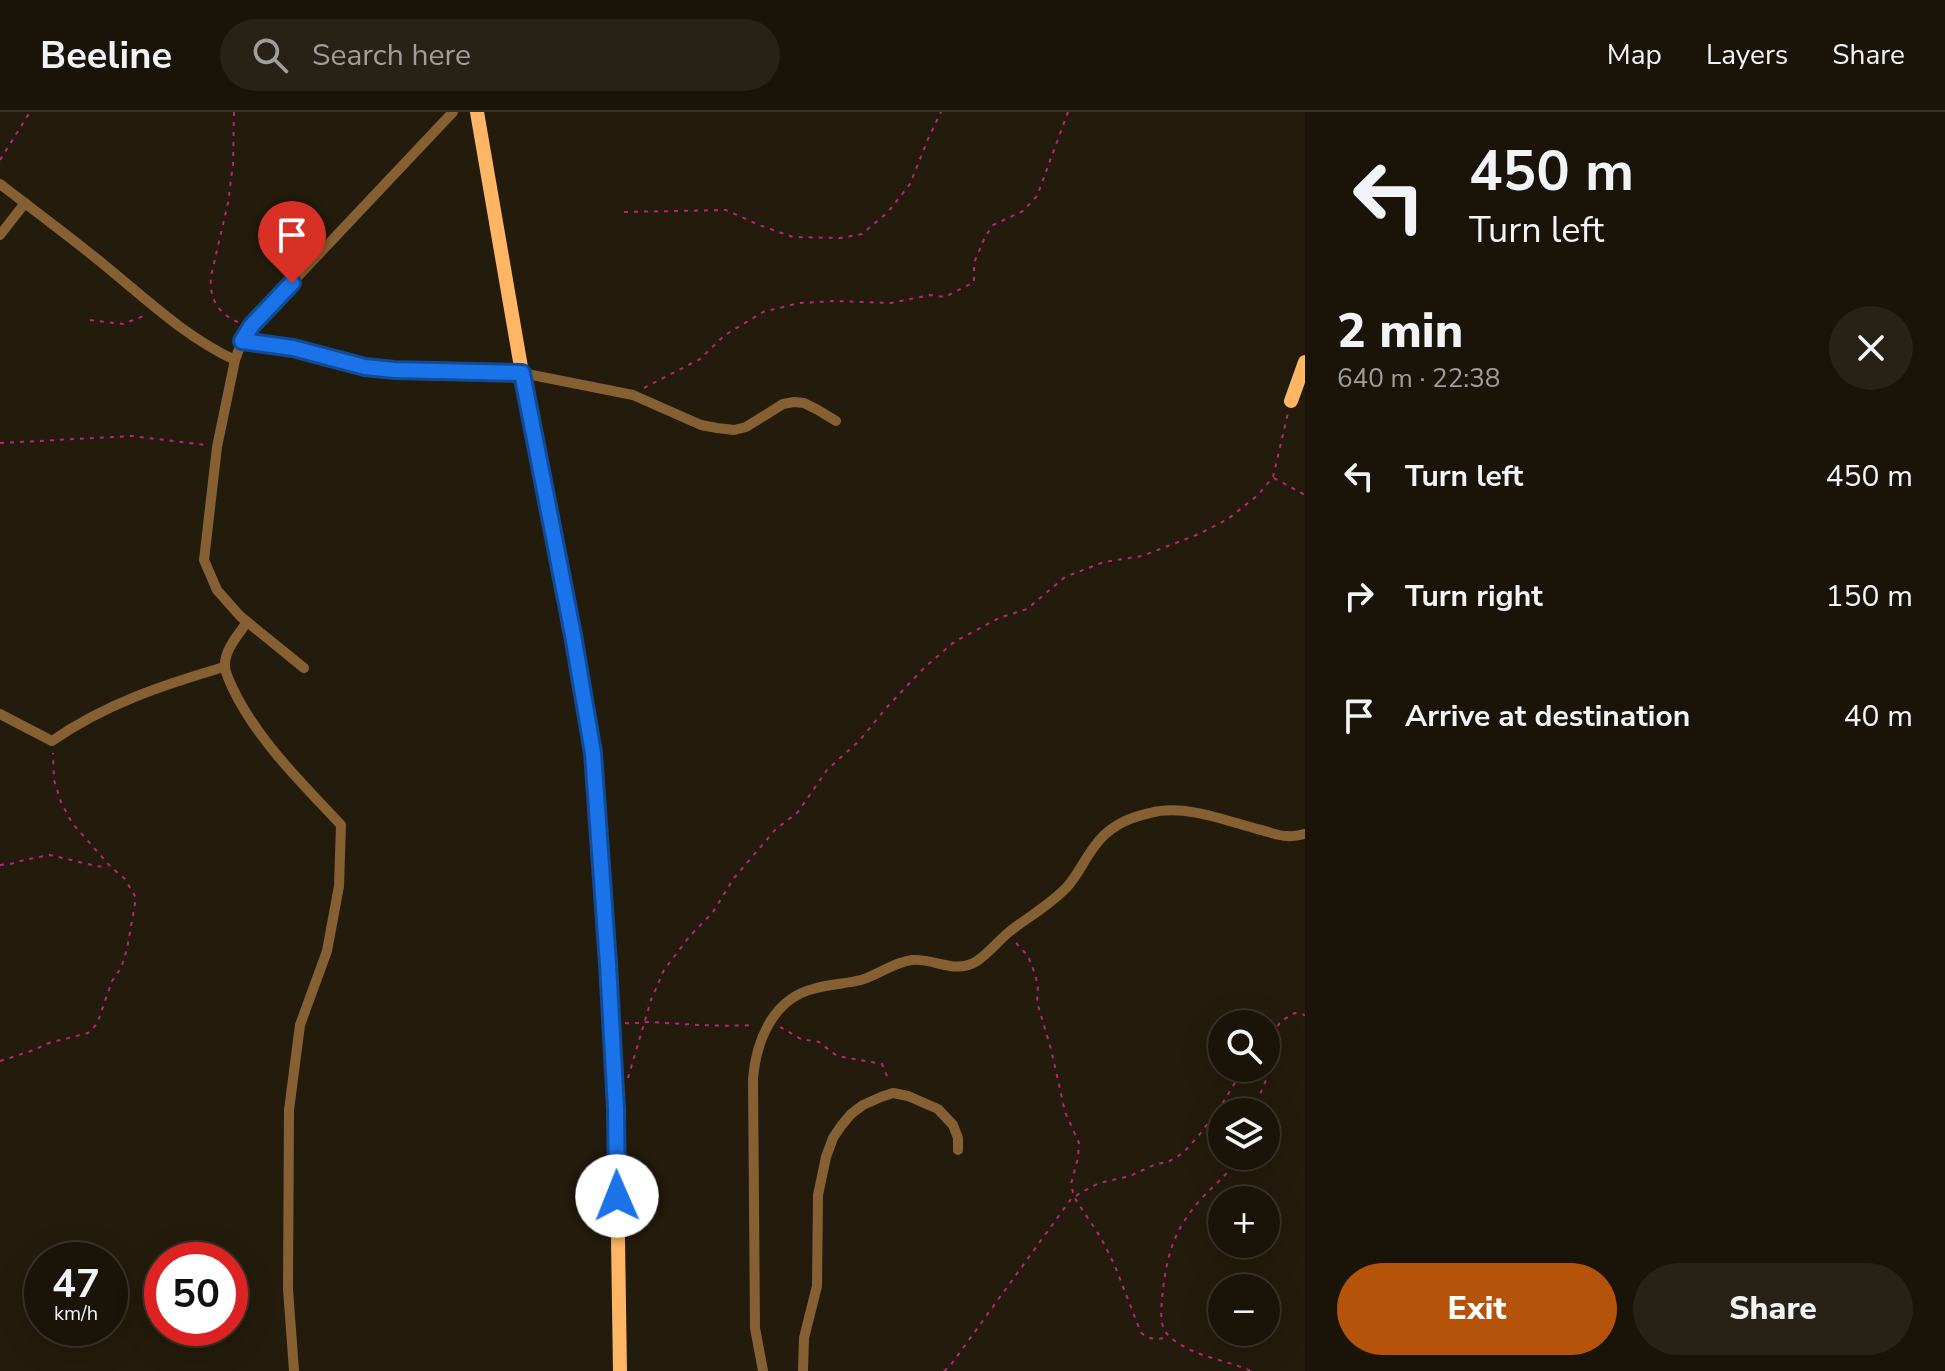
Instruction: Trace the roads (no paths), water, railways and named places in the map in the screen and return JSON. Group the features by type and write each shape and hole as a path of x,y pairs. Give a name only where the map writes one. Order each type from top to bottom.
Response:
{"main road":[{"path":"477,112 522,373 590,730 605,911 616,1109 620,1371"},
{"path":"1291,401 1305,362"}],"street":[{"path":"304,668 247,622 217,590 204,560 217,447 235,360 252,325 453,112"},
{"path":"0,184 159,312 235,360"},
{"path":"0,235 25,203"},
{"path":"242,341 293,348 365,367 522,373 633,395 701,425 717,428 734,430 746,427 783,404 794,402 804,403 836,421"},
{"path":"247,622 227,652 224,667 244,711 283,761 341,825 339,886 327,951 300,1025 289,1110 288,1289 294,1371"},
{"path":"0,714 52,741 79,722 121,702 224,667"},
{"path":"763,1371 755,1328 753,1079 757,1051 768,1025 788,1001 800,993 867,978 913,960 961,967 976,961 1066,888 1105,834 1137,816 1173,810 1286,836 1305,834"},
{"path":"803,1371 804,1338 817,1286 818,1195 833,1138 851,1114 863,1105 893,1093 938,1109 953,1125 958,1150"}]}
